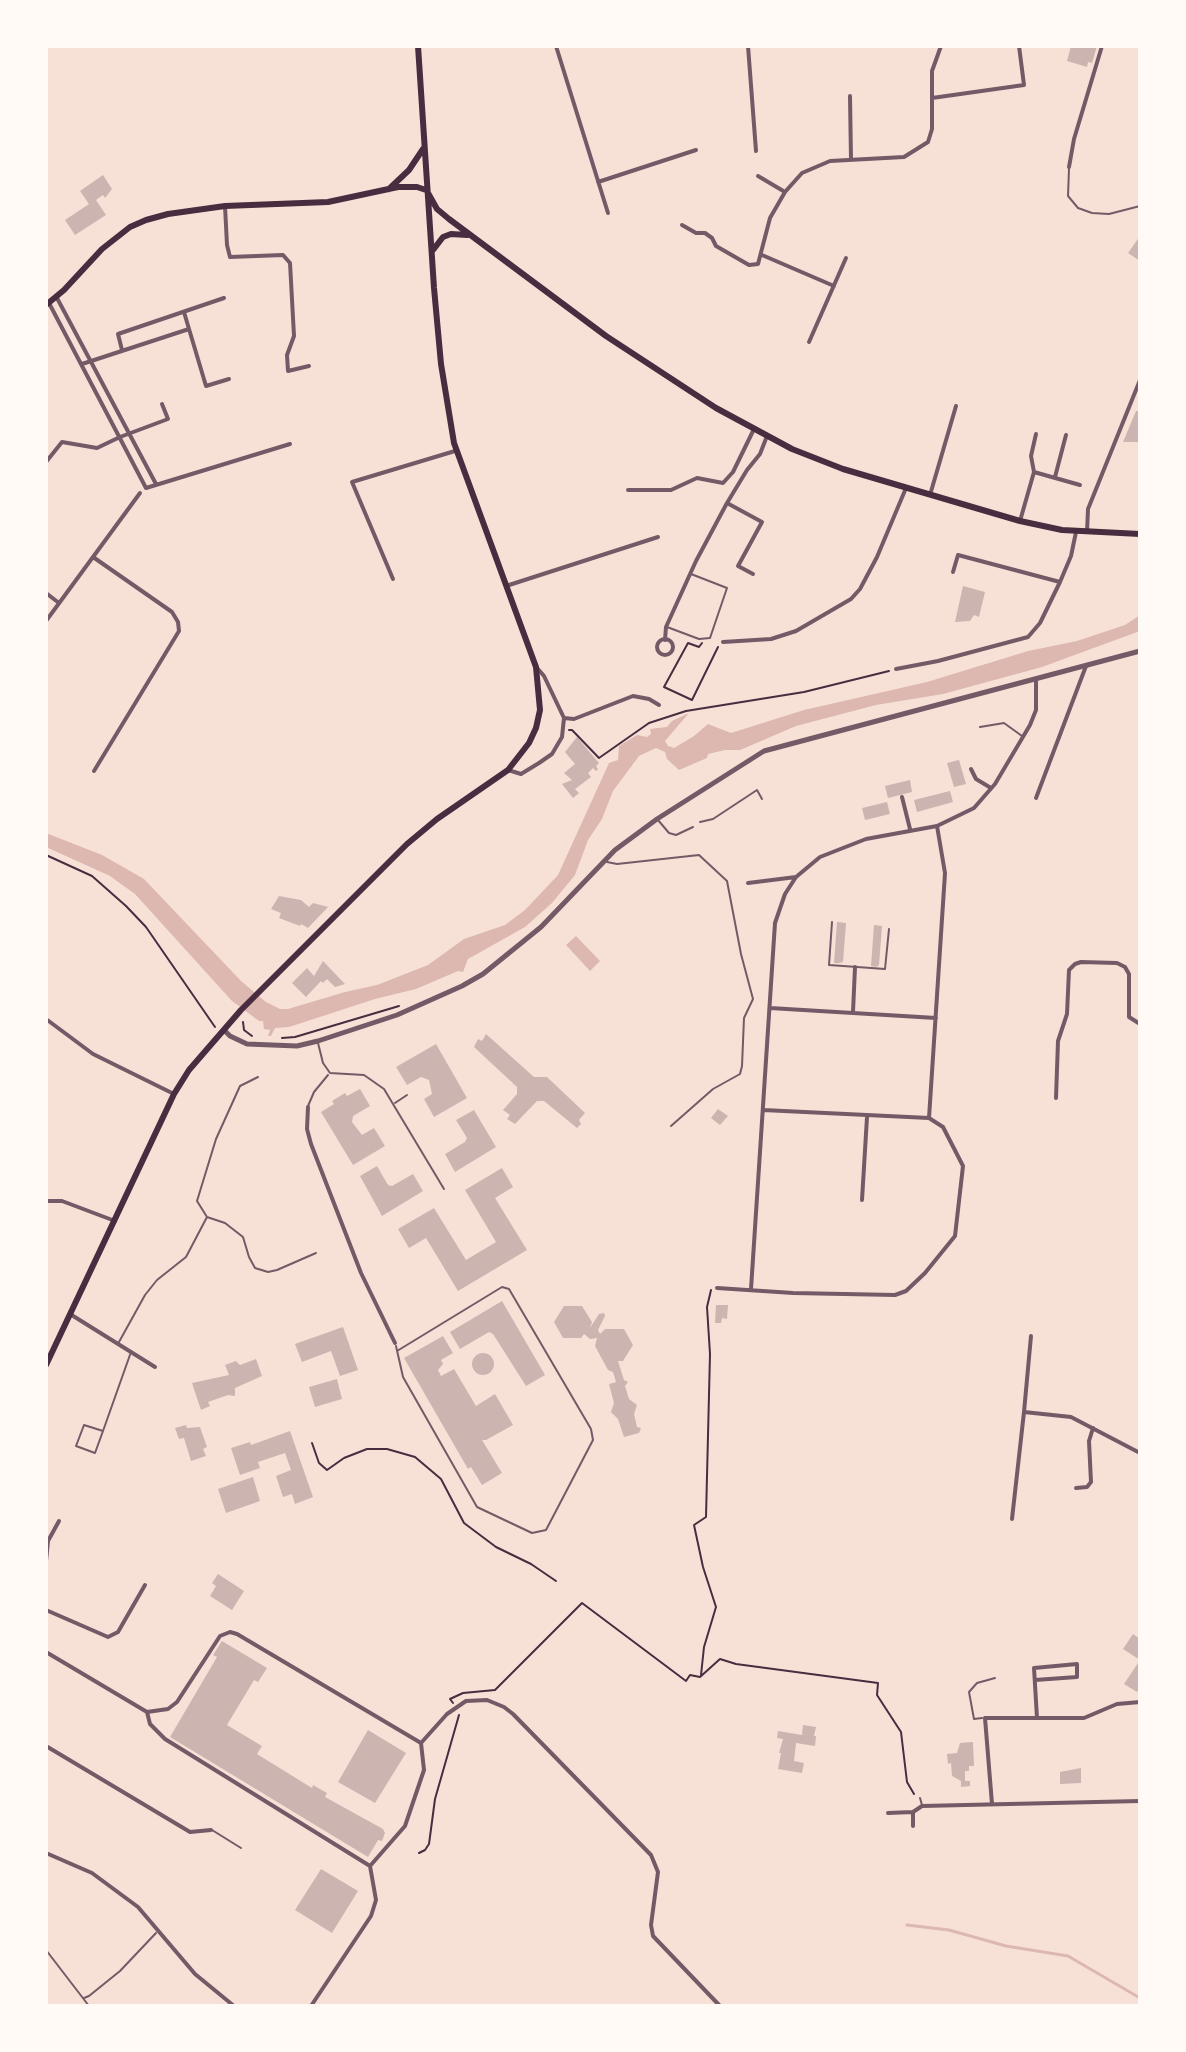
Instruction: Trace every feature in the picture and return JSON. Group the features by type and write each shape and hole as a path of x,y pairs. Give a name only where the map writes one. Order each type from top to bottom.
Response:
{"main road":[{"path":"46,1365 174,1094 189,1070 241,1010 424,829 508,770 529,743 536,728 540,710 536,667 455,451 441,364 426,190 418,46"},
{"path":"389,189 409,170 423,148"},
{"path":"48,304 102,249 130,227 168,214 225,206 328,202 413,186 426,190 437,209 648,365 792,449 843,469 1020,521 1076,532 1140,534"},
{"path":"432,251 443,237 451,234 471,235"}],"street":[{"path":"556,46 608,213"},
{"path":"748,46 756,151"},
{"path":"682,225 696,233 705,233 716,246 749,265 758,264 768,221 785,192 807,169 830,161 904,157 921,148 931,134 932,71 941,46"},
{"path":"932,98 1024,85 1019,46"},
{"path":"1069,167 1074,139 1102,46"},
{"path":"850,96 851,160"},
{"path":"598,182 696,150"},
{"path":"758,176 785,192"},
{"path":"225,206 230,257 283,255 290,263 294,336 287,355 288,371 309,366"},
{"path":"762,255 834,286"},
{"path":"809,342 846,258"},
{"path":"57,298 156,484"},
{"path":"122,350 118,334 224,298"},
{"path":"48,304 146,488 290,444"},
{"path":"184,312 206,386 229,379"},
{"path":"82,364 189,329"},
{"path":"1087,532 1088,509 1140,380"},
{"path":"46,462 62,442 97,448 168,419 162,404"},
{"path":"930,495 956,406"},
{"path":"628,490 671,490 697,478 723,483 733,472 754,429"},
{"path":"1020,521 1034,472 1031,456 1036,434"},
{"path":"1055,477 1066,435"},
{"path":"665,640 666,627 691,574 727,503 760,454 767,436"},
{"path":"393,579 352,482 455,451"},
{"path":"1034,472 1080,485"},
{"path":"723,642 771,639 796,631 851,599 877,557 906,488"},
{"path":"46,621 140,493"},
{"path":"727,503 762,522 738,566 753,574"},
{"path":"896,669 1028,637 1040,623 1060,582 1071,556 1076,532"},
{"path":"506,586 658,537"},
{"path":"953,572 958,555 1060,582"},
{"path":"93,557 172,612 179,631 94,771"},
{"path":"46,593 59,603"},
{"path":"223,1031 237,1040 257,1046 297,1046 397,1015 483,974 541,927 603,861 657,819 754,756 770,749 1140,651"},
{"path":"1036,798 1086,666"},
{"path":"508,770 521,774 552,754 562,737 564,718 544,676 536,667"},
{"path":"751,1289 775,923 785,894 796,877 820,857 845,846 937,826 974,808 991,788 1023,737 1036,710 1036,681"},
{"path":"564,718 574,719 598,707 633,696 659,705"},
{"path":"971,769 976,779 991,788"},
{"path":"902,797 910,830"},
{"path":"929,1118 945,873 937,826"},
{"path":"748,883 796,877"},
{"path":"1056,1098 1058,1041 1067,1014 1069,970 1075,964 1117,963 1125,967 1129,974 1129,1017 1140,1024"},
{"path":"853,1013 855,967"},
{"path":"770,1008 936,1018"},
{"path":"46,1019 93,1054 174,1094"},
{"path":"308,1107 307,1129 311,1144 361,1273 395,1343"},
{"path":"714,1288 890,1296 906,1291 917,1282 955,1236 963,1166 943,1127 929,1118 763,1110"},
{"path":"862,1200 867,1117"},
{"path":"46,1201 62,1201 115,1221"},
{"path":"70,1314 155,1367"},
{"path":"1012,1519 1031,1336"},
{"path":"1024,1412 1071,1417 1140,1453"},
{"path":"1076,1488 1087,1487 1091,1482 1089,1441 1093,1428"},
{"path":"46,1561 48,1541 59,1521"},
{"path":"46,1610 108,1637 118,1632 145,1585"},
{"path":"46,1652 147,1712 168,1709 177,1702 220,1636 230,1632 240,1634 421,1743"},
{"path":"1035,1680 1077,1677 1077,1664 1034,1668 1037,1718"},
{"path":"370,1866 405,1826 424,1770 421,1743 447,1714 466,1701 487,1700 504,1707 651,1855 658,1872 651,1925 653,1936 720,2006"},
{"path":"992,1804 985,1718 1084,1718 1117,1704 1140,1702"},
{"path":"147,1712 150,1724 165,1739 370,1866 376,1900 371,1916 311,2006"},
{"path":"46,1746 190,1832 211,1830"},
{"path":"888,1813 913,1812 922,1806 1140,1801"},
{"path":"913,1812 913,1826"},
{"path":"46,1853 106,1881 138,1907 195,1974 234,2006"}],"lane":[{"path":"1069,167 1068,196 1078,208 1092,213 1116,214 1140,206"},
{"path":"666,627 699,639 710,638 727,588 691,574"},
{"path":"980,727 1004,723 1023,737"},
{"path":"700,822 713,819 757,790 762,799"},
{"path":"657,819 669,833 676,835 693,827"},
{"path":"603,861 617,864 689,855 703,857 727,881 739,947 753,999 744,1018 740,1074 713,1089 671,1126"},
{"path":"832,922 829,965 885,969 889,929"},
{"path":"318,1041 323,1063 330,1073"},
{"path":"330,1073 364,1075 384,1089 444,1189"},
{"path":"308,1107 314,1092 330,1073"},
{"path":"258,1077 240,1086 216,1139 197,1201 207,1217 225,1223 243,1237 255,1268 268,1272 277,1270 316,1253"},
{"path":"394,1104 407,1095"},
{"path":"119,1342 145,1295 157,1280 186,1257 207,1217"},
{"path":"395,1343 403,1377 477,1507 532,1533 546,1530 593,1440 591,1429 509,1289 502,1287 397,1351"},
{"path":"103,1431 84,1425 76,1446 95,1453 103,1431 131,1351"},
{"path":"985,1718 974,1719 969,1692 977,1683 995,1678"},
{"path":"918,1798 922,1806"},
{"path":"211,1830 241,1848"},
{"path":"84,1998 120,1971 159,1929"},
{"path":"46,1950 89,2006"}],"path":[{"path":"710,638 720,642 692,700 664,687 674,669 688,643 699,647 710,638"},
{"path":"669,666 674,669"},
{"path":"572,730 599,758 649,723 686,711 804,692 896,669"},
{"path":"46,855 92,876 126,906 146,927 212,1024 223,1031"},
{"path":"271,1039 295,1037 403,1004"},
{"path":"243,1022 248,1034 259,1038"},
{"path":"700,1677 704,1647 716,1607 694,1525 706,1517 710,1354 707,1307 714,1288"},
{"path":"312,1443 319,1463 327,1470 344,1458 367,1449 387,1449 415,1457 441,1479 464,1523 496,1547 531,1564 556,1581"},
{"path":"419,1853 429,1844 435,1799 460,1711 450,1699 463,1693 490,1692 509,1678 582,1603 686,1681 690,1675 700,1677"},
{"path":"700,1677 720,1659 726,1659 736,1664 878,1683 877,1695 901,1732 907,1782 918,1798"}],"shaded area":[{"path":"1140,615 1140,631 1042,667 943,694 876,705 796,726 740,750 708,754 707,758 679,770 667,759 665,752 656,748 639,756 613,791 602,819 588,840 575,875 552,903 525,927 468,959 463,972 458,971 416,989 289,1027 275,1028 271,1036 268,1036 270,1030 264,1029 263,1021 232,1001 135,894 110,876 46,847 46,833 102,855 144,879 241,981 266,1002 280,1009 288,1009 377,985 428,965 464,939 505,925 525,910 558,875 609,763 618,760 619,746 637,735 647,737 651,734 650,729 667,727 689,713 665,741 674,748 708,724 731,733 804,710 927,682 1028,651 1077,641 1125,625"},
{"path":"576,936 600,961 590,971 566,945"}],"building":[{"path":"1071,46 1097,46 1092,63 1088,62 1087,67 1067,61"},
{"path":"103,175 112,189 105,198 103,195 96,200 106,215 75,235 65,220 89,204 80,191"},
{"path":"1140,236 1140,261 1128,253"},
{"path":"1136,411 1140,411 1140,442 1123,442"},
{"path":"963,586 985,592 979,617 974,615 970,621 955,622"},
{"path":"577,737 599,763 596,771 593,768 588,773 591,777 575,789 579,793 573,798 562,784 572,780 564,773 575,764 565,752"},
{"path":"959,760 966,784 954,787 947,763"},
{"path":"910,780 912,792 888,798 885,786"},
{"path":"950,791 953,802 917,812 914,800"},
{"path":"887,802 890,814 865,820 862,808"},
{"path":"279,896 301,900 309,907 313,903 328,907 308,928 279,918 281,913 271,909"},
{"path":"837,922 846,923 843,962 834,963"},
{"path":"874,925 882,926 879,965 876,967 871,966"},
{"path":"323,961 345,984 335,987 327,979 323,983 321,981 306,997 292,983 307,968 314,976"},
{"path":"486,1034 534,1077 547,1077 585,1113 579,1120 581,1124 577,1128 544,1101 537,1101 515,1124 507,1119 510,1115 503,1110 517,1094 517,1087 474,1047 478,1039 482,1041"},
{"path":"436,1044 467,1098 434,1117 424,1099 432,1094 429,1080 421,1077 407,1085 396,1067"},
{"path":"360,1089 370,1106 353,1116 352,1122 362,1135 374,1128 385,1146 353,1165 321,1112 345,1093 347,1096"},
{"path":"718,1109 728,1116 720,1125 711,1118"},
{"path":"474,1110 496,1147 455,1172 445,1154 465,1142 467,1138 456,1120"},
{"path":"377,1166 388,1185 392,1186 413,1174 423,1191 382,1216 360,1176"},
{"path":"502,1168 513,1187 495,1198 527,1250 458,1291 426,1238 409,1248 398,1229 434,1208 466,1260 496,1242 465,1190"},
{"path":"502,1301 545,1375 526,1386 493,1334 489,1332 460,1349 450,1332"},
{"path":"716,1305 728,1305 727,1319 722,1318 721,1323 715,1323"},
{"path":"564,1306 582,1306 592,1322 590,1328 599,1314 604,1313 598,1330 600,1334 605,1329 624,1329 633,1345 623,1361 618,1361 624,1380 628,1382 625,1386 629,1399 637,1405 634,1414 637,1427 641,1428 639,1433 624,1437 618,1419 611,1412 614,1403 609,1384 616,1382 613,1372 608,1370 595,1346 597,1338 590,1339 584,1334 581,1338 563,1338 554,1322"},
{"path":"343,1327 358,1370 340,1376 331,1351 302,1362 295,1344"},
{"path":"443,1336 453,1353 441,1360 443,1364 438,1370 441,1376 454,1369 476,1406 495,1394 513,1425 482,1440 502,1473 482,1485 471,1467 468,1469 404,1358"},
{"path":"483,1353 491,1356 494,1364 491,1372 483,1375 475,1372 472,1364 475,1356"},
{"path":"256,1359 262,1376 235,1388 235,1396 228,1395 208,1402 210,1406 201,1410 192,1383 229,1375 225,1365 236,1361 240,1365"},
{"path":"337,1379 342,1399 315,1407 309,1387"},
{"path":"186,1425 187,1428 200,1427 207,1447 203,1449 206,1456 191,1461 184,1438 179,1439 175,1428"},
{"path":"290,1431 313,1497 295,1504 292,1494 283,1497 276,1476 291,1470 285,1453 258,1462 260,1468 240,1475 231,1448 250,1442 251,1445"},
{"path":"253,1477 260,1501 226,1513 218,1489"},
{"path":"218,1574 244,1591 232,1610 210,1596 216,1586 212,1583"},
{"path":"1133,1634 1140,1639 1140,1660 1123,1649"},
{"path":"222,1641 267,1668 258,1682 254,1680 227,1725 262,1746 257,1754 383,1829 382,1841 378,1840 368,1857 170,1737 217,1657 213,1655"},
{"path":"1140,1660 1140,1688 1137,1692 1124,1684"},
{"path":"803,1725 816,1727 816,1736 815,1746 796,1743 794,1761 804,1763 802,1773 778,1769 783,1739 777,1738 778,1731 802,1735"},
{"path":"368,1730 406,1753 375,1803 338,1782"},
{"path":"973,1742 974,1766 969,1766 969,1771 965,1771 965,1781 970,1781 970,1786 961,1787 961,1781 952,1776 947,1754 957,1753 960,1743"},
{"path":"1081,1768 1081,1783 1060,1784 1060,1772"},
{"path":"321,1869 358,1891 332,1933 295,1910"}],"waterway":[{"path":"907,1925 949,1930 1006,1946 1068,1956 1140,1998"}]}
